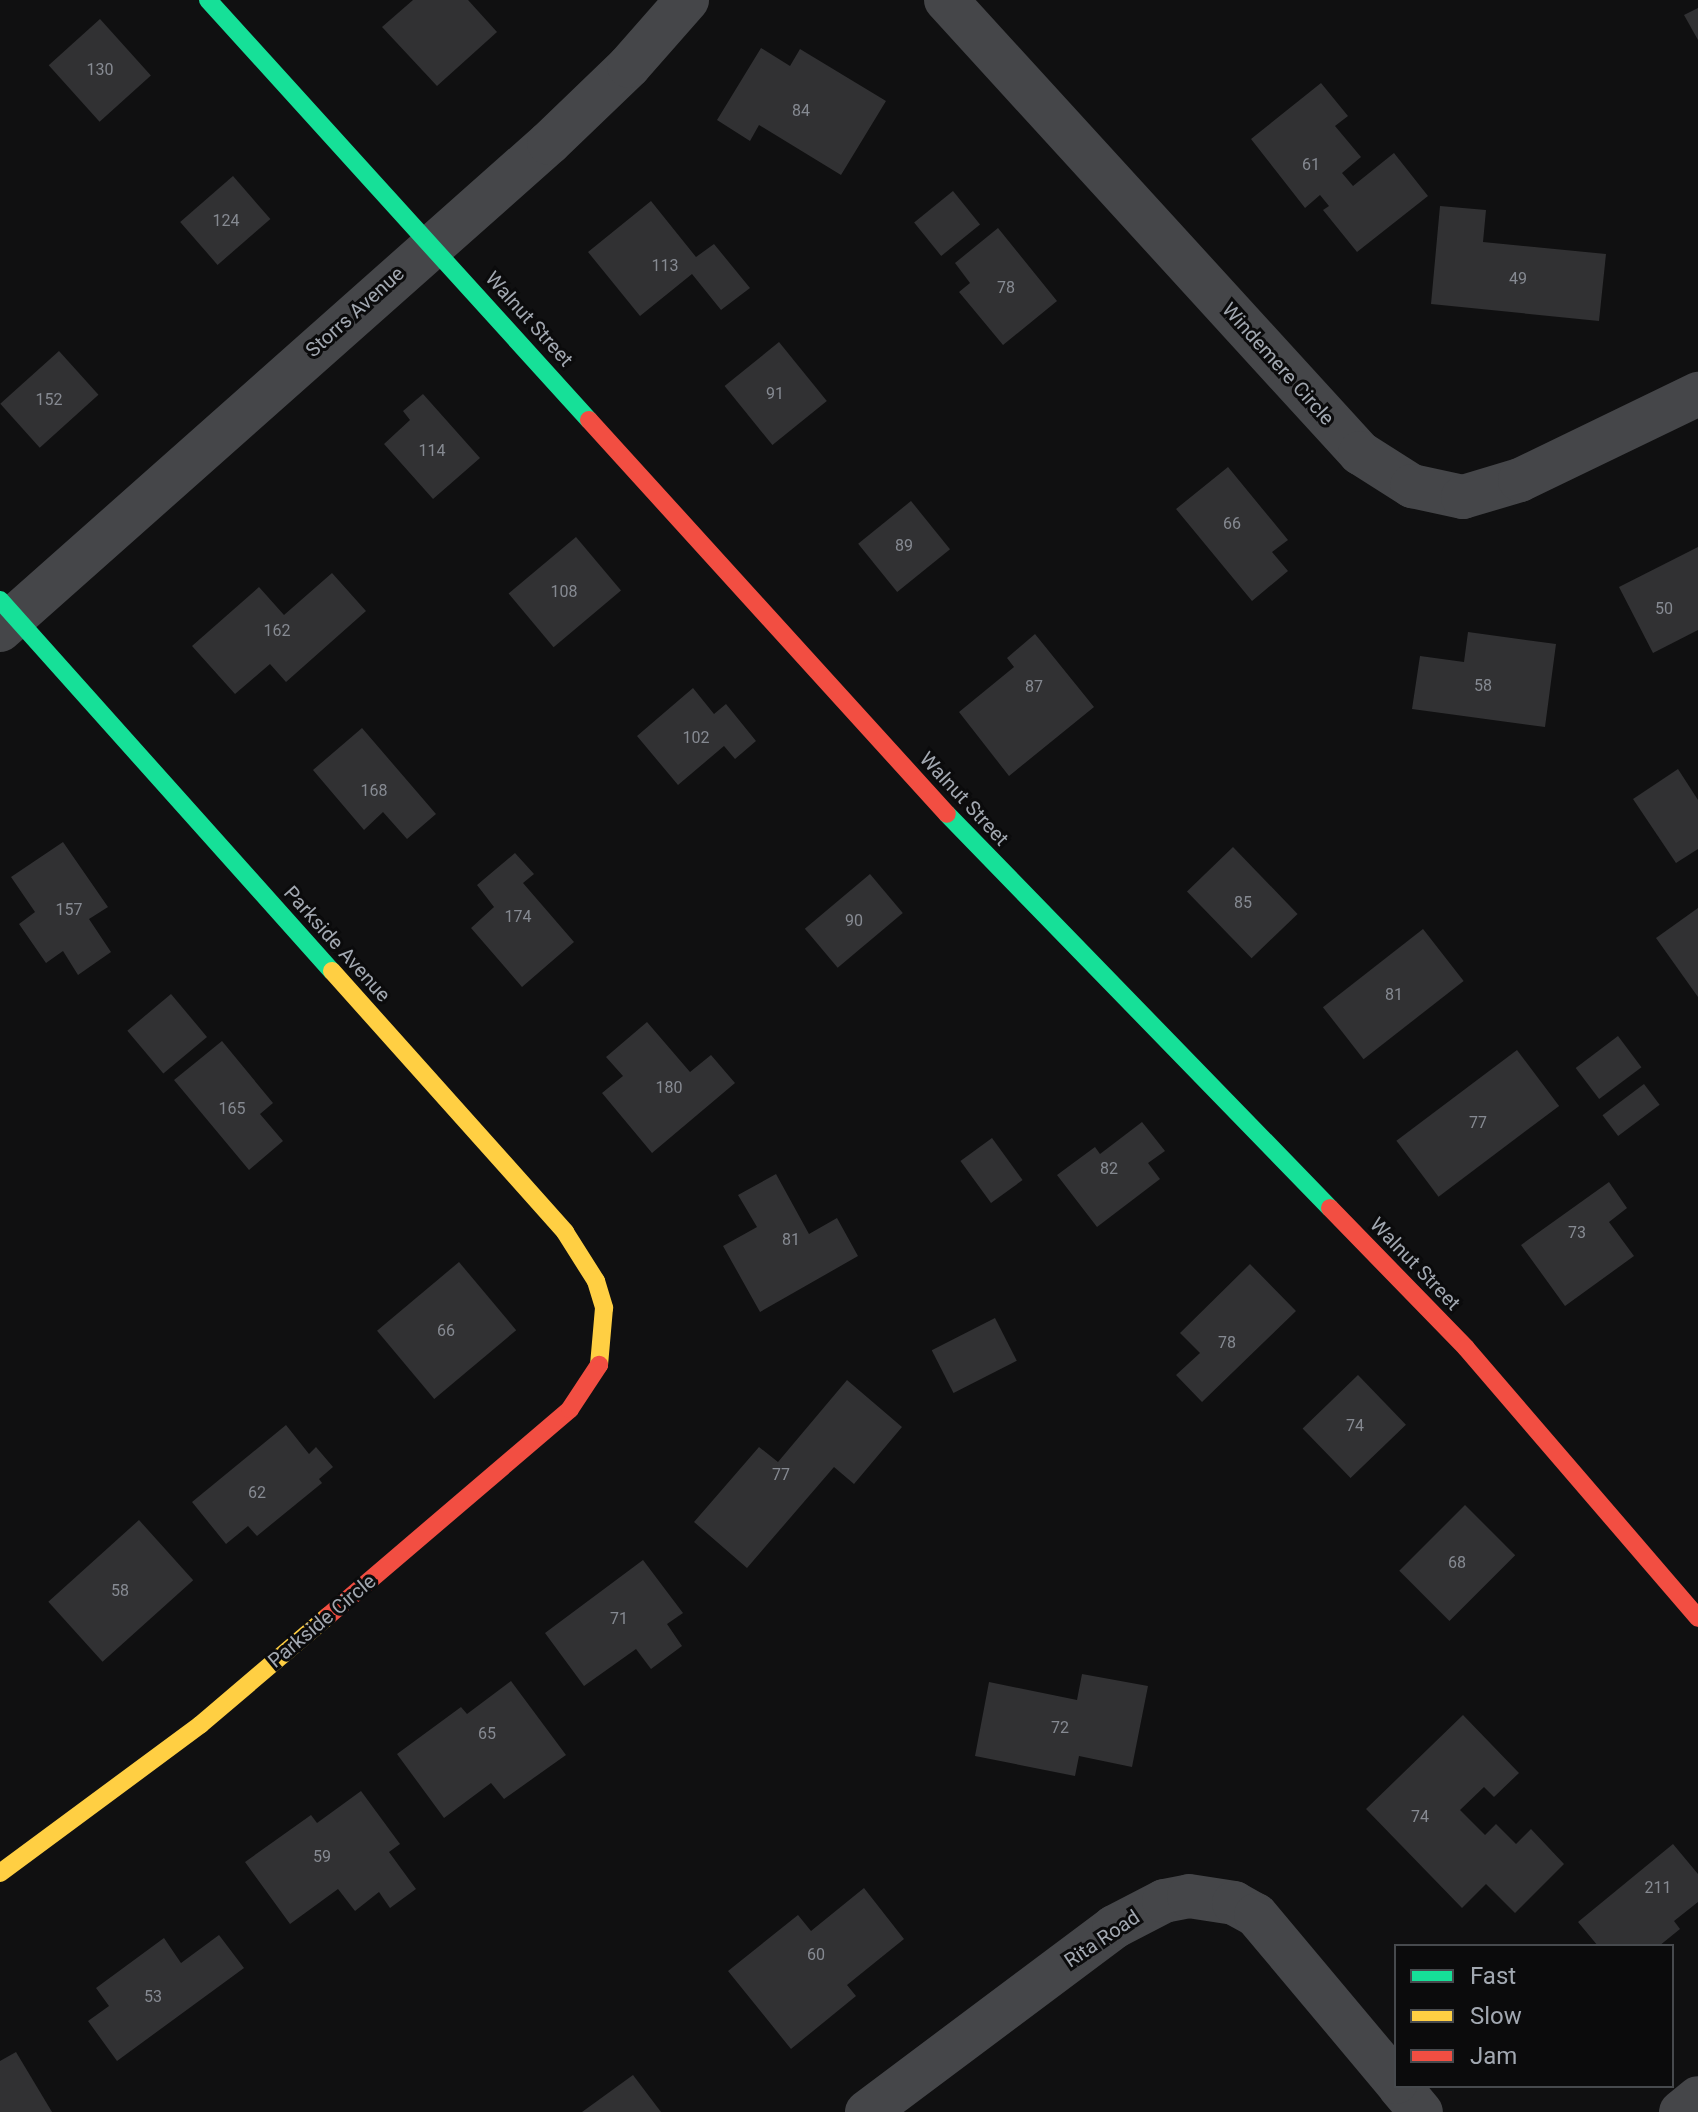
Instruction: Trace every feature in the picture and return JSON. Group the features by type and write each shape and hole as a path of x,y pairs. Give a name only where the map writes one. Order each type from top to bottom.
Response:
{"street":[{"name":"Walnut Street","path":"208,0 968,837 1466,1348 1565,1459 1698,1618"},
{"name":"Storrs Avenue","path":"5,616 588,106 687,0"},
{"name":"Windemere Circle","path":"946,0 1360,453 1412,486 1463,497 1520,480 1698,394"},
{"name":"Parkside Avenue","path":"5,616 565,1232 596,1281 604,1308 604,1335"},
{"name":"Parkside Circle","path":"0,1873 200,1725 545,1432 588,1386 600,1363 604,1335"},
{"name":"Rita Road","path":"867,2112 1114,1927 1164,1901 1189,1896 1234,1903 1256,1915 1394,2079"},
{"name":"Rita Road","path":"1401,2088 1421,2112"},
{"path":"1681,2112 1698,2098"}],"building":[{"path":"413,0 468,0 497,32 437,86 382,27"},
{"path":"1698,8 1698,40 1684,15"},
{"path":"100,19 151,75 100,122 49,65"},
{"path":"761,48 790,66 800,49 886,101 841,175 759,125 750,141 717,120"},
{"path":"1321,83 1348,116 1335,126 1361,157 1342,173 1353,186 1394,153 1428,196 1357,252 1323,210 1329,206 1320,195 1305,208 1251,139"},
{"path":"233,176 270,219 218,265 180,222"},
{"path":"953,191 980,224 941,256 914,222"},
{"path":"651,201 696,257 714,244 750,288 721,310 692,274 640,316 588,252"},
{"path":"1440,206 1486,210 1483,242 1606,254 1599,321 1431,304"},
{"path":"998,228 1057,301 1003,345 959,292 970,283 955,263"},
{"path":"779,342 827,401 772,445 725,386"},
{"path":"59,351 98,395 40,448 0,404"},
{"path":"423,394 480,458 433,499 384,444 410,420 403,411"},
{"path":"1228,467 1288,540 1272,552 1288,571 1252,601 1176,509"},
{"path":"911,501 950,549 897,592 858,544"},
{"path":"576,537 621,591 554,647 509,594"},
{"path":"1698,547 1698,630 1653,653 1619,587"},
{"path":"332,573 366,611 286,682 270,664 235,694 192,646 259,587 284,615"},
{"path":"1468,632 1556,644 1545,727 1412,709 1420,656 1464,662"},
{"path":"1035,634 1094,707 1009,776 959,712 1014,667 1007,658"},
{"path":"693,688 714,714 726,704 756,741 735,759 724,746 678,785 637,736"},
{"path":"362,728 436,814 407,839 383,812 364,830 313,770"},
{"path":"1678,769 1698,800 1698,849 1676,863 1633,799"},
{"path":"63,842 108,907 89,919 111,952 78,975 63,951 46,963 19,924 35,912 11,877"},
{"path":"1233,847 1298,914 1252,958 1187,891"},
{"path":"515,853 534,874 523,883 574,942 522,987 471,928 494,907 477,885"},
{"path":"870,874 903,913 838,968 805,929"},
{"path":"1698,908 1698,997 1656,938"},
{"path":"1423,929 1464,981 1364,1059 1323,1007"},
{"path":"171,994 207,1037 163,1074 127,1031"},
{"path":"647,1022 690,1072 711,1055 735,1083 652,1153 602,1093 623,1076 606,1057"},
{"path":"1618,1036 1641,1067 1599,1099 1576,1068"},
{"path":"222,1041 273,1103 260,1114 283,1141 249,1170 174,1080"},
{"path":"1517,1050 1559,1106 1439,1197 1396,1141"},
{"path":"1644,1084 1660,1105 1618,1136 1602,1115"},
{"path":"1142,1122 1165,1151 1148,1163 1160,1179 1097,1227 1057,1175 1095,1147 1100,1154"},
{"path":"992,1138 1023,1180 991,1203 960,1161"},
{"path":"776,1174 809,1234 837,1218 858,1256 760,1312 723,1246 757,1227 738,1195"},
{"path":"1609,1182 1627,1208 1609,1222 1634,1256 1565,1306 1521,1245"},
{"path":"459,1262 516,1330 434,1399 377,1331"},
{"path":"1250,1264 1296,1311 1202,1402 1176,1375 1200,1353 1180,1333"},
{"path":"995,1318 1017,1361 954,1393 932,1350"},
{"path":"1358,1375 1406,1425 1351,1478 1303,1428"},
{"path":"847,1380 902,1427 854,1484 834,1467 747,1568 694,1522 759,1447 778,1462"},
{"path":"286,1425 309,1454 316,1447 333,1467 319,1479 322,1483 257,1536 248,1526 226,1544 192,1502"},
{"path":"1465,1505 1515,1555 1449,1621 1399,1571"},
{"path":"139,1520 193,1580 103,1662 48,1602"},
{"path":"643,1560 683,1613 667,1624 682,1646 651,1669 636,1649 584,1686 545,1633"},
{"path":"1082,1674 1148,1686 1132,1767 1079,1756 1075,1776 975,1756 989,1682 1077,1700"},
{"path":"511,1681 566,1755 504,1799 491,1783 444,1818 397,1754 461,1707 467,1714"},
{"path":"1463,1715 1519,1773 1494,1797 1484,1787 1460,1810 1485,1835 1496,1824 1516,1844 1531,1829 1564,1864 1515,1913 1486,1884 1462,1908 1366,1809"},
{"path":"361,1791 400,1844 389,1852 416,1889 390,1908 379,1892 355,1911 338,1889 290,1924 245,1862 311,1815 317,1823"},
{"path":"1673,1844 1698,1874 1698,1902 1674,1921 1680,1929 1661,1944 1596,1944 1578,1922"},
{"path":"864,1888 904,1939 847,1985 856,1996 791,2049 728,1971 798,1915 811,1931"},
{"path":"219,1935 244,1968 117,2061 88,2021 109,2006 96,1988 164,1938 181,1963"},
{"path":"16,2052 52,2112 0,2112 0,2061"},
{"path":"633,2075 661,2112 582,2112"}],"traffic: fast":[{"path":"208,0 589,420"},
{"path":"0,600 332,971"},
{"path":"947,814 1330,1208"}],"traffic: slow":[{"path":"332,971 565,1232 596,1281 604,1308 599,1365"},
{"path":"0,1873 200,1725 328,1616"}],"traffic: jam":[{"path":"589,420 947,814"},
{"path":"1330,1208 1466,1348 1698,1618"},
{"path":"328,1616 570,1409 599,1365"}]}
